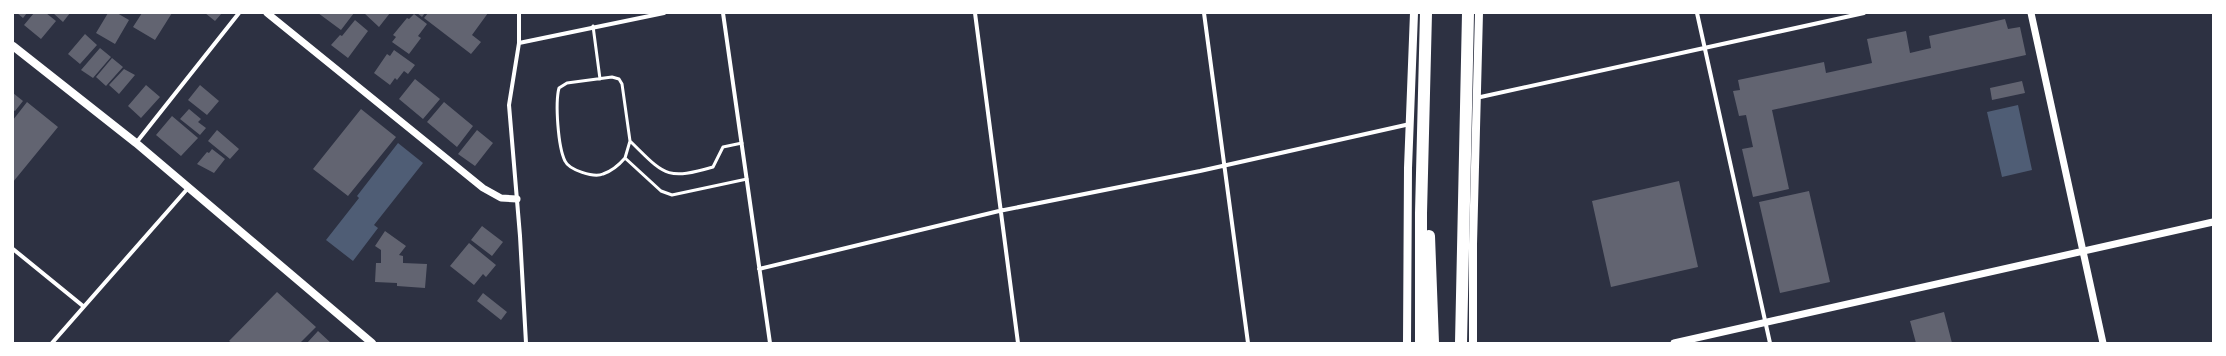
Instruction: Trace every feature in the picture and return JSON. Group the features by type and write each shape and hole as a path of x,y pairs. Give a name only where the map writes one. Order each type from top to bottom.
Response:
{"highway":[{"path":"1421,343 1421,213 1426,13"},
{"path":"1461,343 1468,13"},
{"path":"1425,26 1433,343"}],"main road":[{"path":"1407,343 1410,124 1414,13"},
{"path":"1473,343 1476,98 1479,13"},
{"path":"13,46 136,143 372,343"}],"street":[{"path":"136,143 239,13"},
{"path":"267,13 483,188 501,198 517,199"},
{"path":"519,13 519,42 509,105 517,199 526,343"},
{"path":"519,42 664,13"},
{"path":"723,13 770,343"},
{"path":"975,13 999,211 1018,343"},
{"path":"1204,13 1248,343"},
{"path":"1697,13 1770,343"},
{"path":"1476,98 1864,13"},
{"path":"2031,13 2103,343"},
{"path":"759,269 999,211 1225,165 1410,124"},
{"path":"52,343 189,187"},
{"path":"1674,343 2083,253 2213,222"},
{"path":"13,249 83,306"}],"lane":[{"path":"593,26 600,79"},
{"path":"600,79 619,79 622,84 630,141 625,158 617,167 601,175 578,172 565,162 556,101 559,88 567,83 600,79"},
{"path":"630,141 664,172 677,175 713,167 723,147 742,143"},
{"path":"625,158 661,190 672,195 747,179"}],"water":[{"path":"2018,105 2032,170 2002,177 1987,112"},
{"path":"398,143 423,163 374,225 378,228 353,261 326,240 359,198 357,196"}],"building":[{"path":"17,13 27,13 23,18"},
{"path":"34,13 46,13 56,21 41,39 24,25"},
{"path":"53,13 70,13 63,22"},
{"path":"108,13 117,13 129,20 115,44 96,33"},
{"path":"142,13 172,13 155,40 133,27"},
{"path":"205,13 222,13 215,21"},
{"path":"318,13 354,13 341,30"},
{"path":"364,13 390,13 379,27"},
{"path":"417,13 425,13 422,17"},
{"path":"428,13 488,13 472,35 481,42 471,54 424,18"},
{"path":"414,14 427,24 418,36 421,38 409,54 392,42 396,37 393,35 407,18 409,19"},
{"path":"2005,19 2008,29 2020,27 2026,55 1772,110 1789,189 1753,197 1742,149 1753,147 1746,115 1739,116 1733,91 1740,90 1738,80 1824,62 1826,73 1872,63 1867,39 1906,31 1910,53 1931,48 1929,36"},
{"path":"355,20 368,31 348,58 331,45 340,35 342,36"},
{"path":"85,34 97,45 80,64 68,54"},
{"path":"100,48 111,57 93,78 81,70"},
{"path":"394,50 415,65 408,74 404,71 397,80 395,78 390,85 374,73 387,54 390,56"},
{"path":"112,58 123,67 106,86 96,77"},
{"path":"124,69 135,75 119,94 109,85"},
{"path":"415,79 440,99 423,119 399,99"},
{"path":"2022,81 2025,93 1992,100 1990,88"},
{"path":"146,85 160,97 141,118 128,106"},
{"path":"200,85 219,101 207,115 188,100"},
{"path":"13,93 23,101 15,111 13,110"},
{"path":"27,102 58,127 13,182 13,120"},
{"path":"444,102 473,126 457,147 427,122"},
{"path":"189,109 201,119 198,122 206,128 200,135 180,119"},
{"path":"361,109 396,137 348,196 313,169"},
{"path":"172,116 198,138 181,156 156,135"},
{"path":"217,130 239,149 230,159 208,141"},
{"path":"477,130 493,143 475,166 458,154"},
{"path":"212,149 225,159 214,173 197,164 207,152 209,153"},
{"path":"1679,181 1698,267 1611,287 1592,201"},
{"path":"1809,191 1830,282 1780,293 1759,202"},
{"path":"482,226 503,242 492,256 471,240"},
{"path":"385,231 406,246 399,255 403,256 403,263 427,264 425,288 397,286 397,283 375,282 376,263 381,263 381,250 375,246"},
{"path":"469,243 496,265 486,277 483,274 474,285 450,266"},
{"path":"277,292 316,327 300,343 232,343 229,341"},
{"path":"483,293 507,312 501,320 477,301"},
{"path":"1944,312 1952,343 1916,343 1910,321"},
{"path":"318,331 331,343 307,343"}]}
